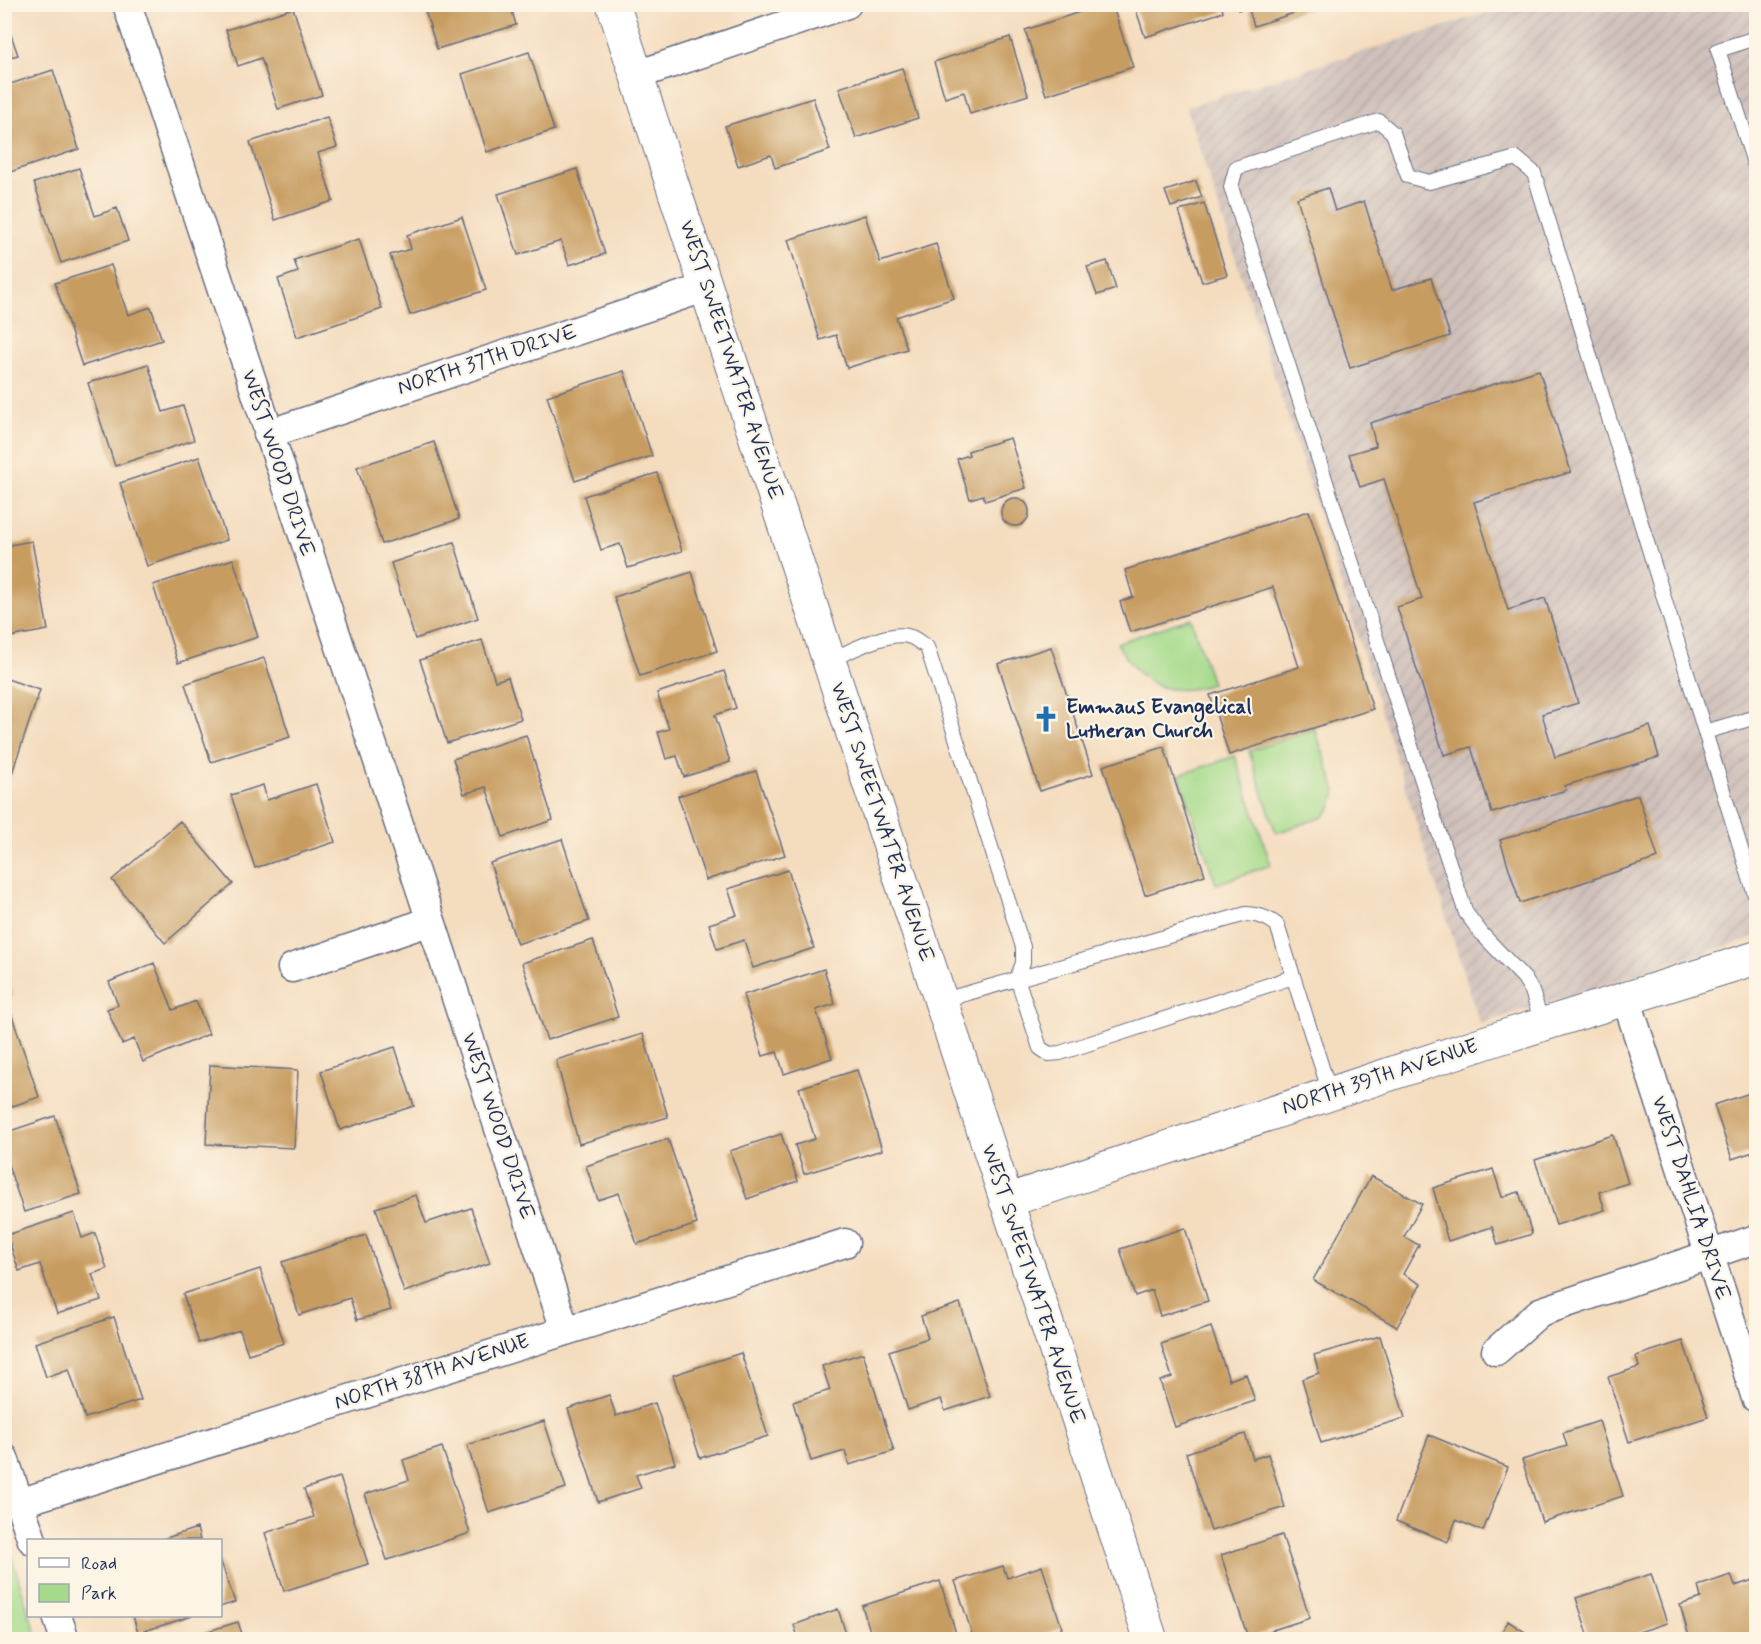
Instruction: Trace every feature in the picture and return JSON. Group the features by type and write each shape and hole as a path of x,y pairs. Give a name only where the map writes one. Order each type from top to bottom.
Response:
{"street":[{"name":"WEST WOOD DRIVE","path":"126,4 565,1330"},
{"name":"WEST SWEETWATER AVENUE","path":"614,4 1151,1640"},
{"path":"637,75 847,4"},
{"name":"NORTH 37TH DRIVE","path":"268,434 707,286"},
{"path":"292,968 431,921"},
{"name":"NORTH 39TH AVENUE","path":"1006,1201 1542,1024 1756,958"},
{"name":"WEST DAHLIA DRIVE","path":"1626,998 1756,1398"},
{"path":"1496,1351 1540,1312 1756,1239"},
{"name":"NORTH 38TH AVENUE","path":"19,1503 845,1243"},
{"path":"4,1458 32,1539"},
{"path":"57,1617 65,1640"}],"lane":[{"path":"1756,38 1718,50 1756,169"},
{"path":"1542,1024 1532,991 1524,978 1482,934 1466,913 1231,187 1236,168 1379,121 1393,133 1408,176 1429,182 1516,158 1534,173 1756,898"},
{"path":"830,660 880,639 896,635 910,637 927,647 1023,947 1023,963 1017,978 1040,1048 1049,1054 1060,1053 1293,977"},
{"path":"1705,732 1756,717"},
{"path":"940,1001 1246,914 1268,918 1277,926 1330,1094"}],"shaded area":[{"path":"1512,5 1756,5 1756,937 1480,1024 1306,473 1186,107"}],"green space":[{"path":"1191,618 1212,684 1181,690 1156,684 1135,669 1117,643"},
{"path":"1315,729 1336,791 1331,808 1323,817 1276,833 1249,751"},
{"path":"1235,756 1271,865 1216,884 1179,775"},
{"path":"5,1534 27,1607 27,1617 30,1617 38,1639 5,1639"}],"building":[{"path":"423,4 510,4 516,25 437,49"},
{"path":"1104,4 1112,4 1133,67 1046,95 1025,30"},
{"path":"1134,4 1221,4 1223,12 1145,37"},
{"path":"1236,4 1319,5 1254,26 1248,7 1238,10"},
{"path":"293,8 322,95 278,109 261,58 238,66 226,30"},
{"path":"4,15 18,55 4,59"},
{"path":"1010,37 1028,95 970,114 964,92 945,98 934,62"},
{"path":"529,52 554,130 487,152 462,74"},
{"path":"902,68 918,118 856,138 839,88"},
{"path":"53,70 79,149 7,173 4,164 4,86"},
{"path":"813,98 830,150 775,168 771,155 738,166 725,126"},
{"path":"327,117 337,147 318,153 333,201 275,220 250,142"},
{"path":"79,168 95,216 117,208 128,241 61,263 34,183"},
{"path":"577,169 605,254 569,265 561,241 518,255 498,194"},
{"path":"1196,181 1202,197 1171,207 1165,191"},
{"path":"1328,188 1335,211 1364,201 1392,290 1431,278 1450,336 1350,368 1297,198"},
{"path":"1204,203 1227,275 1202,282 1179,211"},
{"path":"865,215 880,262 936,244 954,298 896,317 907,349 847,368 836,335 820,340 788,240"},
{"path":"462,217 486,290 410,315 390,255 411,249 407,235"},
{"path":"359,239 382,309 297,337 278,279 298,272 294,260"},
{"path":"1107,261 1116,289 1097,295 1087,267"},
{"path":"111,265 128,315 151,307 162,340 82,366 55,283"},
{"path":"148,364 163,412 183,406 194,440 115,466 88,383"},
{"path":"1539,370 1571,472 1474,502 1508,610 1545,598 1578,703 1542,714 1555,757 1650,726 1659,757 1564,786 1566,790 1492,813 1471,747 1444,755 1397,607 1422,599 1384,479 1360,487 1349,454 1376,446 1370,423"},
{"path":"624,371 652,456 575,481 547,396"},
{"path":"1010,438 1026,488 985,501 983,495 970,499 957,459 969,455 968,451"},
{"path":"434,442 459,519 382,544 357,467"},
{"path":"199,457 227,540 147,566 120,483"},
{"path":"657,473 682,551 628,568 620,544 601,550 584,496"},
{"path":"1015,498 1025,502 1029,512 1025,522 1015,526 1005,522 1001,512 1005,502"},
{"path":"1309,511 1373,709 1229,755 1210,695 1299,667 1273,587 1130,632 1120,602 1133,597 1125,570"},
{"path":"32,541 48,630 4,638 4,546"},
{"path":"454,542 478,618 415,639 391,563"},
{"path":"233,559 258,637 178,663 153,585"},
{"path":"692,572 717,651 640,676 614,597"},
{"path":"482,640 495,681 508,677 521,719 447,743 420,660"},
{"name":"Emmaus Evangelical Lutheran Church","path":"1051,647 1093,774 1040,791 998,664"},
{"path":"264,658 290,737 211,762 185,684"},
{"path":"724,671 736,708 715,715 730,762 684,777 677,756 666,759 658,732 669,729 657,693"},
{"path":"4,678 40,690 11,776 4,773"},
{"path":"526,735 553,820 503,837 486,787 464,794 453,759"},
{"path":"1164,747 1205,875 1145,895 1103,766"},
{"path":"756,771 785,855 706,880 678,796"},
{"path":"316,784 335,842 255,868 231,795 263,785 267,800"},
{"path":"1638,795 1658,858 1520,903 1500,840"},
{"path":"180,821 233,884 165,943 112,880"},
{"path":"562,839 589,921 517,944 490,863"},
{"path":"788,870 814,948 753,968 744,940 717,949 709,924 737,915 728,889"},
{"path":"593,940 618,1017 547,1040 522,963"},
{"path":"154,963 173,1010 196,1001 209,1034 143,1062 134,1039 122,1044 107,1009 118,1005 109,982"},
{"path":"824,969 835,1004 816,1010 832,1058 784,1074 777,1052 763,1056 743,995"},
{"path":"5,970 13,995 5,997"},
{"path":"11,1013 39,1097 4,1109 4,1016"},
{"path":"643,1034 668,1117 579,1144 556,1060"},
{"path":"395,1047 414,1106 340,1130 321,1071"},
{"path":"210,1065 298,1070 294,1148 206,1144"},
{"path":"857,1070 882,1150 804,1174 795,1145 815,1139 799,1088"},
{"path":"1756,1091 1756,1151 1732,1159 1714,1105"},
{"path":"55,1116 81,1194 24,1212 7,1162 4,1163 4,1133"},
{"path":"781,1134 798,1181 747,1199 730,1151"},
{"path":"1613,1135 1628,1183 1599,1192 1605,1210 1556,1225 1535,1160"},
{"path":"668,1139 697,1224 637,1244 619,1193 598,1200 586,1166"},
{"path":"1493,1169 1502,1197 1519,1192 1532,1234 1498,1245 1492,1227 1448,1241 1433,1188"},
{"path":"1371,1176 1422,1204 1404,1237 1419,1245 1403,1274 1421,1284 1397,1327 1313,1280"},
{"path":"416,1195 426,1223 471,1208 490,1263 404,1292 376,1208"},
{"path":"74,1213 82,1238 95,1233 107,1269 92,1274 101,1300 57,1314 40,1264 19,1271 7,1235"},
{"path":"1185,1228 1208,1301 1160,1316 1152,1290 1135,1296 1120,1249"},
{"path":"366,1235 391,1310 357,1320 350,1298 299,1315 282,1262"},
{"path":"260,1269 284,1343 248,1354 240,1330 199,1343 183,1294"},
{"path":"960,1303 990,1396 945,1411 941,1399 908,1410 889,1351 928,1338 921,1316"},
{"path":"114,1317 141,1400 85,1418 69,1369 46,1377 35,1343"},
{"path":"1211,1327 1229,1380 1246,1374 1255,1401 1175,1427 1160,1381 1172,1377 1161,1344"},
{"path":"1380,1336 1405,1418 1321,1443 1302,1379 1319,1373 1314,1355"},
{"path":"1683,1341 1708,1417 1629,1442 1608,1377 1639,1367 1636,1356"},
{"path":"741,1353 768,1436 700,1458 673,1375"},
{"path":"863,1353 894,1451 849,1465 845,1451 811,1461 793,1402 830,1390 822,1366"},
{"path":"609,1395 616,1416 655,1403 675,1463 636,1475 641,1488 598,1502 568,1409"},
{"path":"544,1421 566,1488 489,1513 467,1445"},
{"path":"1599,1421 1623,1496 1542,1522 1522,1460 1567,1446 1563,1433"},
{"path":"1245,1434 1253,1459 1268,1454 1285,1507 1211,1531 1186,1453"},
{"path":"1429,1435 1508,1467 1483,1531 1456,1520 1448,1542 1396,1521"},
{"path":"442,1447 470,1533 387,1560 365,1494 409,1480 403,1460"},
{"path":"340,1477 368,1564 284,1591 265,1533 314,1517 304,1489"},
{"path":"197,1528 200,1539 163,1539"},
{"path":"1282,1535 1310,1618 1248,1638 1221,1555"},
{"path":"222,1565 235,1602 222,1606"},
{"path":"1003,1566 1007,1578 1042,1566 1062,1628 1026,1640 974,1640 955,1581"},
{"path":"1651,1574 1667,1623 1639,1632 1641,1640 1590,1640 1576,1598"},
{"path":"1731,1575 1735,1586 1756,1579 1756,1640 1690,1640 1680,1605 1701,1598 1698,1586"},
{"path":"940,1581 958,1640 873,1640 862,1606"},
{"path":"838,1609 848,1640 791,1640 798,1637 794,1625"},
{"path":"133,1617 189,1617 138,1633"},
{"path":"1508,1621 1537,1640 1497,1640"},
{"path":"238,1622 244,1640 182,1639"}],"place":[{"name":"Emmaus Evangelical Lutheran Church","path":"1046,719"}]}
